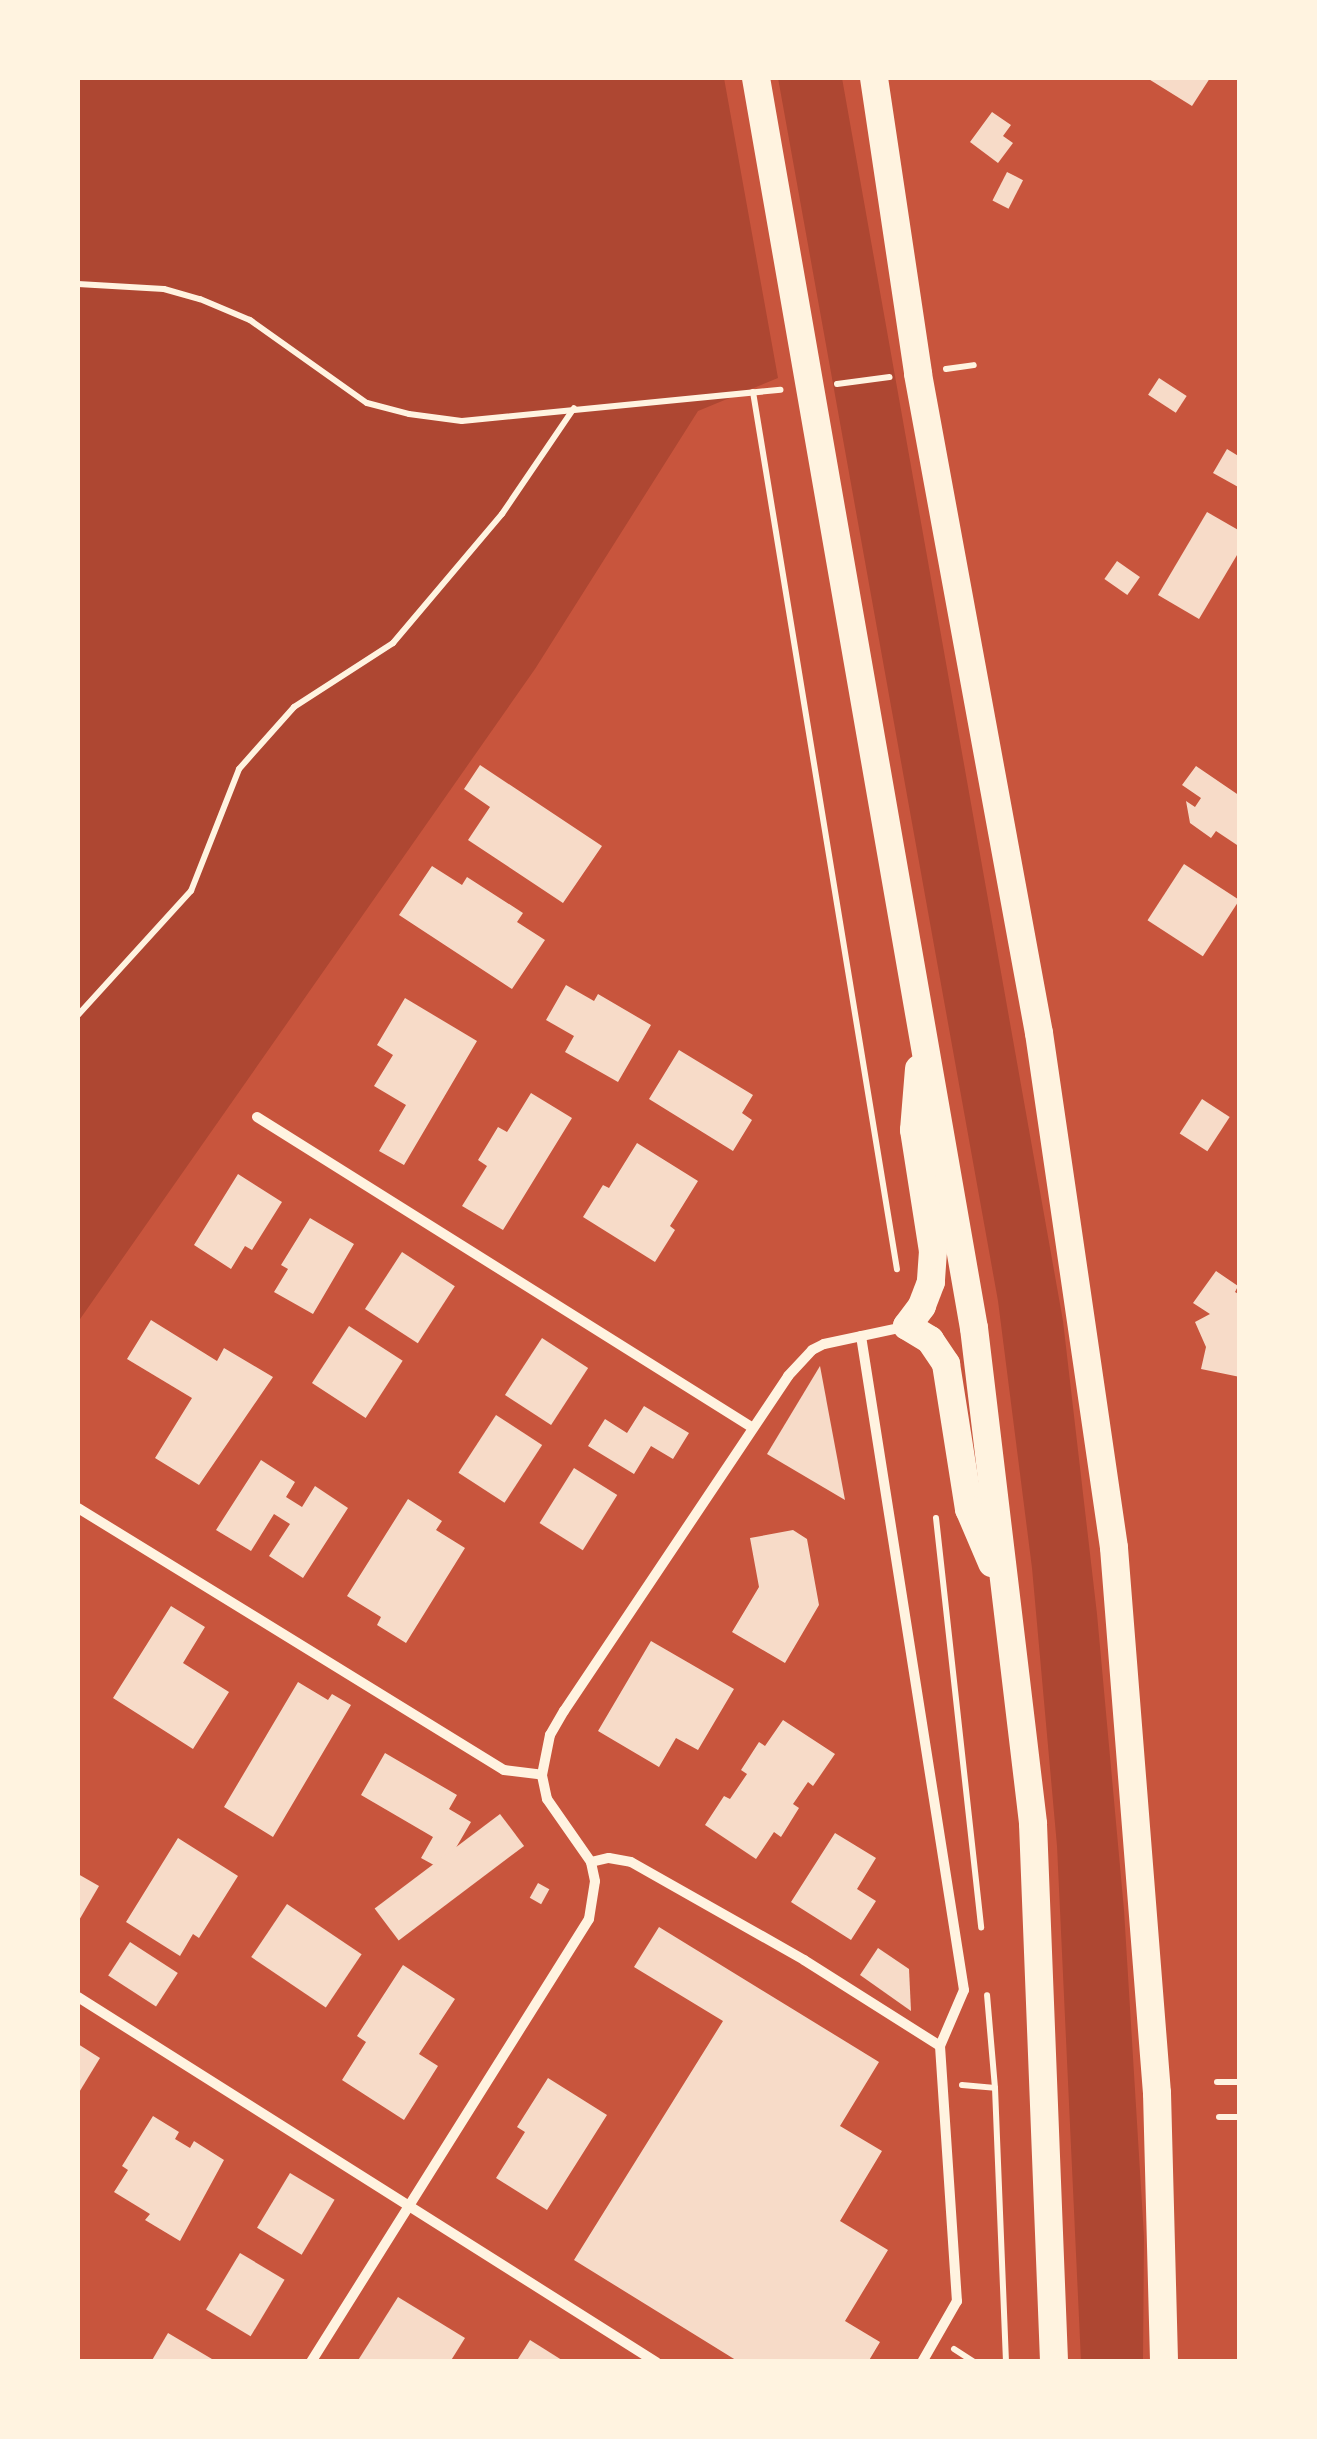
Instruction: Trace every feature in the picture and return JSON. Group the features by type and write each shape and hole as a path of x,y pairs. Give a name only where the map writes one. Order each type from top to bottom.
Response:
{"highway":[{"path":"756,78 974,1328 1033,1824 1054,2362"},
{"path":"874,78 918,374 1042,1052 1114,1548 1158,2093 1164,2362"},
{"path":"922,1032 914,1130 932,1267 922,1306 907,1326 930,1340 946,1364 969,1509 1006,1597"}],"street":[{"path":"257,1116 754,1428"},
{"path":"310,2362 589,1920 595,1881 591,1862 547,1799 542,1775 550,1735 788,1376 812,1350 907,1326"},
{"path":"862,1336 964,1990 940,2046 957,2301 922,2362"},
{"path":"78,1508 504,1770 542,1775"},
{"path":"591,1862 609,1858 631,1862 804,1960 940,2046"},
{"path":"78,1997 656,2362"}],"path":[{"path":"78,284 164,288 200,299 250,320 368,403 409,414 462,421 809,388 974,365"},
{"path":"753,392 907,1326"},
{"path":"78,1015 191,891 240,770 294,707 393,643 502,514 574,408"},
{"path":"934,1500 981,1931"},
{"path":"986,1990 996,2088 1006,2362"},
{"path":"1217,2082 1240,2082"},
{"path":"942,2083 996,2088"},
{"path":"1218,2117 1240,2117"}],"shaded area":[{"path":"78,78 724,78 778,378 698,411 535,669 78,1322"},
{"path":"778,78 842,78 1063,1321 1097,1614 1124,1910 1144,2237 1143,2361 1081,2361 1057,1846 1032,1568 998,1301"}],"building":[{"path":"1147,78 1210,78 1192,106"},
{"path":"992,112 1011,125 1003,136 1013,143 998,163 970,142"},
{"path":"1007,172 1023,180 1009,209 992,201"},
{"path":"1159,378 1187,396 1176,413 1148,395"},
{"path":"1227,449 1240,457 1240,488 1213,473"},
{"path":"1207,512 1240,531 1240,550 1199,619 1158,595"},
{"path":"1117,561 1140,577 1127,595 1104,579"},
{"path":"480,765 602,846 563,903 468,840 490,807 464,789"},
{"path":"1196,766 1240,796 1240,847 1216,831 1211,838 1190,823 1186,801 1195,807 1201,798 1182,785"},
{"path":"1184,864 1239,900 1203,956 1148,920"},
{"path":"432,866 462,885 467,877 523,913 517,922 545,940 512,989 399,915"},
{"path":"566,985 594,1001 598,994 651,1025 618,1082 565,1052 574,1036 546,1020"},
{"path":"405,998 477,1041 404,1165 379,1151 406,1105 374,1086 393,1055 377,1045"},
{"path":"679,1050 753,1095 742,1113 752,1120 733,1151 649,1099"},
{"path":"531,1093 572,1118 503,1230 462,1206 487,1166 478,1160 498,1127 507,1132"},
{"path":"1202,1099 1230,1117 1207,1151 1180,1133"},
{"path":"637,1143 698,1181 670,1226 675,1230 655,1262 583,1217 603,1185 609,1188"},
{"path":"238,1174 282,1202 252,1250 245,1246 231,1269 194,1245"},
{"path":"310,1218 354,1244 313,1314 274,1292 288,1269 281,1265"},
{"path":"402,1252 455,1286 418,1343 365,1309"},
{"path":"1216,1271 1238,1286 1235,1292 1240,1295 1240,1377 1201,1369 1206,1347 1195,1322 1210,1314 1193,1303"},
{"path":"151,1320 217,1361 224,1348 273,1377 199,1485 155,1458 192,1398 127,1359"},
{"path":"349,1326 403,1361 366,1418 312,1383"},
{"path":"542,1338 588,1368 551,1425 505,1395"},
{"path":"820,1366 845,1500 767,1454"},
{"path":"644,1406 689,1433 673,1459 651,1446 634,1474 588,1446 605,1419 627,1433"},
{"path":"496,1415 542,1445 505,1503 458,1473"},
{"path":"261,1460 295,1482 286,1497 302,1507 315,1486 348,1508 303,1578 269,1556 290,1524 274,1514 251,1551 216,1530"},
{"path":"574,1468 617,1495 583,1550 540,1523"},
{"path":"408,1499 442,1521 436,1530 465,1548 406,1643 377,1625 381,1617 347,1596"},
{"path":"793,1530 807,1539 819,1605 785,1663 732,1632 759,1587 750,1538"},
{"path":"171,1606 205,1627 183,1663 229,1692 193,1749 113,1698"},
{"path":"651,1641 734,1689 698,1750 676,1738 659,1767 598,1731"},
{"path":"298,1682 328,1700 332,1694 351,1705 273,1837 224,1807"},
{"path":"783,1720 835,1754 813,1786 808,1782 793,1804 799,1808 781,1837 774,1832 756,1859 705,1825 724,1796 730,1799 747,1774 741,1770 759,1742 765,1746"},
{"path":"385,1753 457,1795 449,1809 471,1822 443,1870 421,1858 433,1837 361,1795"},
{"path":"500,1814 524,1846 399,1940 375,1908"},
{"path":"835,1833 876,1858 857,1889 876,1901 851,1940 791,1902"},
{"path":"178,1838 238,1876 199,1938 193,1934 180,1956 126,1922"},
{"path":"78,1874 99,1886 78,1922"},
{"path":"538,1883 549,1889 541,1904 530,1898"},
{"path":"287,1904 362,1954 326,2007 251,1957"},
{"path":"659,1927 879,2062 840,2126 882,2151 840,2221 888,2250 845,2321 880,2342 868,2362 739,2362 574,2260 723,2021 634,1967"},
{"path":"130,1942 178,1973 156,2007 108,1976"},
{"path":"878,1948 909,1969 911,2011 860,1975"},
{"path":"403,1965 455,1999 419,2054 438,2066 404,2120 342,2080 366,2042 357,2036"},
{"path":"78,2044 100,2058 78,2094"},
{"path":"548,2078 607,2115 547,2210 496,2178 525,2132 517,2127"},
{"path":"153,2116 179,2132 175,2139 190,2148 194,2141 224,2160 180,2241 145,2220 150,2214 114,2192 128,2170 122,2166"},
{"path":"290,2173 335,2200 302,2255 257,2228"},
{"path":"240,2253 285,2280 251,2336 206,2310"},
{"path":"398,2297 465,2338 450,2362 357,2362"},
{"path":"168,2333 217,2362 151,2362"},
{"path":"530,2340 565,2362 516,2362"}]}
